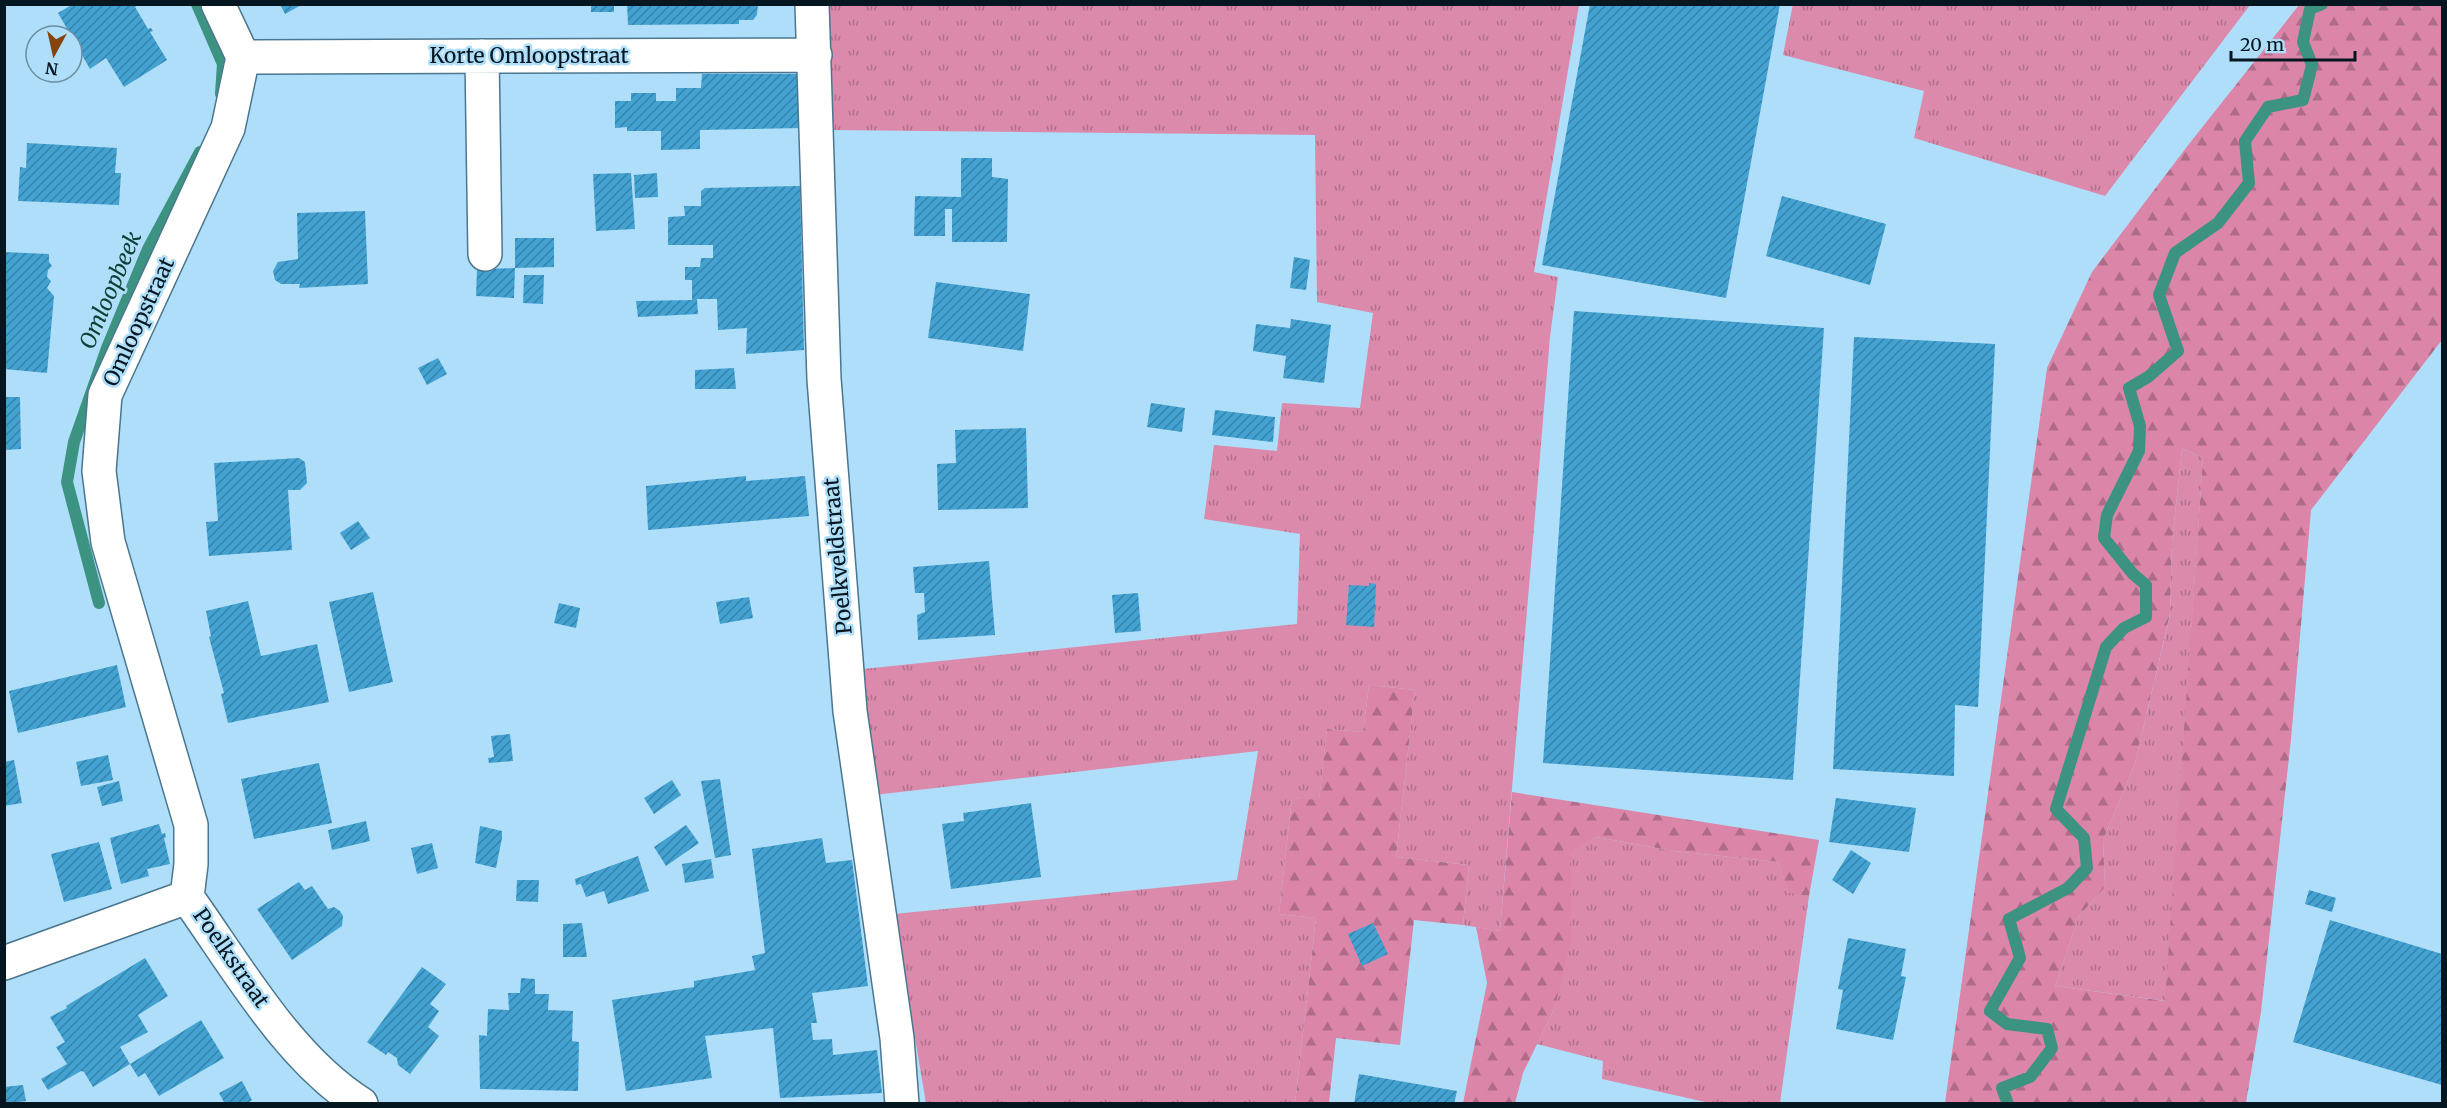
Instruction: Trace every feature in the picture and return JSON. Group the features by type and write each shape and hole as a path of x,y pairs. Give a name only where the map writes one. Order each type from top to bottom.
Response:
{"street":[{"path":"218,4 243,57"},
{"name":"Poelkveldstraat","path":"812,4 824,379 850,711 897,1038 902,1104"},
{"name":"Korte Omloopstraat","path":"243,57 815,55"},
{"path":"482,56 485,254"},
{"name":"Omloopstraat","path":"187,897 191,864 191,825 108,542 99,471 105,394 228,128 243,57"},
{"name":"Poelkstraat","path":"4,963 187,897 291,1043 361,1104"}],"green space":[{"path":"1793,4 2250,5 2105,196 1914,138 1924,91 1783,55"},
{"path":"828,5 1579,5 1534,272 1558,277 1550,337 1500,931 1463,925 1469,865 1396,857 1415,690 1369,685 1363,732 1327,729 1319,801 1292,798 1279,914 1316,918 1295,1103 926,1103 894,914 1237,880 1258,751 874,795 863,669 1297,624 1300,534 1204,519 1214,445 1277,451 1282,403 1360,408 1373,313 1317,302 1315,135 831,130"},
{"path":"2299,5 2442,5 2442,340 2311,510 2291,739 2261,1012 2246,1103 1945,1103 2047,368 2092,272","holes":["2182,448 2203,458 2165,1001 2055,986 2079,916 2105,887 2103,840 2135,763 2170,614 2172,542"]},
{"path":"2182,448 2203,458 2166,1001 2055,986 2079,916 2105,887 2103,840 2135,763 2170,615 2172,542"},
{"path":"1369,685 1415,690 1396,857 1469,865 1463,925 1414,920 1400,1045 1336,1038 1329,1103 1295,1103 1316,918 1279,914 1292,798 1319,800 1327,729 1363,732"},
{"path":"1512,792 1819,840 1809,896 1789,893 1778,862 1674,851 1596,837 1570,852 1571,938 1555,1007 1523,1073 1515,1103 1463,1103 1487,983 1476,927 1500,931"},
{"path":"1596,837 1674,851 1778,862 1789,892 1809,896 1780,1103 1710,1103 1602,1079 1603,1061 1537,1044 1555,1007 1569,876 1569,852"}],"building":[{"path":"73,4 140,4 135,7 148,29 151,28 153,31 150,32 167,60 124,87 106,58 90,69 84,58 84,24 64,24 58,13"},
{"path":"280,4 303,4 285,14"},
{"path":"591,4 614,4 614,12 591,12"},
{"path":"627,4 758,4 757,15 753,20 739,20 739,24 628,25"},
{"path":"1590,4 1780,4 1726,298 1542,265"},
{"path":"702,74 800,74 803,128 700,130 700,149 661,150 661,131 627,131 627,127 615,128 615,101 631,101 631,93 656,93 656,101 676,101 676,88 701,88"},
{"path":"27,143 117,148 115,173 121,173 119,205 18,201 20,167 26,168"},
{"path":"961,158 992,158 992,177 1008,179 1007,242 952,242 952,209 945,209 945,236 914,236 915,196 961,197"},
{"path":"631,173 635,229 596,231 593,174"},
{"path":"657,173 658,197 635,198 634,175"},
{"path":"800,186 804,350 746,354 747,328 718,330 717,299 697,299 698,314 638,317 636,301 692,300 692,280 685,280 685,267 700,267 701,258 713,258 713,245 668,245 668,217 685,216 684,206 701,206 701,191 705,188"},
{"path":"1782,196 1886,224 1870,285 1766,256"},
{"path":"365,211 368,284 299,288 300,284 281,284 275,280 273,271 278,262 298,259 297,213"},
{"path":"515,238 554,238 554,267 515,268"},
{"path":"4,252 49,254 49,262 52,266 48,270 47,277 51,281 47,288 54,296 47,373 4,369"},
{"path":"1294,257 1310,260 1306,290 1290,288"},
{"path":"515,268 514,298 476,296 477,269"},
{"path":"524,275 544,275 543,304 523,303"},
{"path":"936,282 1030,294 1023,351 928,338"},
{"path":"1574,311 1824,328 1793,780 1543,763"},
{"path":"1291,319 1331,325 1324,383 1283,378 1286,356 1253,351 1256,324 1290,328"},
{"path":"1854,337 1995,344 1978,707 1955,705 1954,776 1833,769"},
{"path":"438,358 447,374 427,385 418,368"},
{"path":"734,368 736,389 695,389 695,370"},
{"path":"4,397 20,397 21,449 4,450"},
{"path":"1151,403 1185,408 1182,432 1147,427"},
{"path":"1215,410 1275,417 1273,442 1212,435"},
{"path":"1026,428 1028,508 938,510 937,464 956,463 955,430"},
{"path":"299,458 305,462 307,483 300,490 288,490 292,550 209,556 206,522 218,521 214,463"},
{"path":"746,476 746,481 805,476 809,516 648,530 646,486"},
{"path":"358,521 370,538 351,550 340,533"},
{"path":"989,561 995,635 918,640 917,615 925,612 924,593 915,593 913,567"},
{"path":"1369,583 1376,584 1374,627 1346,625 1349,585 1369,586"},
{"path":"373,592 393,682 349,692 329,602"},
{"path":"1138,593 1141,631 1115,633 1112,595"},
{"path":"749,597 753,618 720,624 716,602"},
{"path":"248,601 261,656 317,644 329,702 228,723 221,694 224,693 209,637 211,636 206,611"},
{"path":"559,603 580,608 576,628 554,623"},
{"path":"117,665 126,707 18,733 9,691"},
{"path":"510,734 513,761 489,763 488,758 494,757 491,736"},
{"path":"108,755 113,780 81,786 76,762"},
{"path":"14,760 22,803 4,806 4,762"},
{"path":"319,763 332,823 254,839 241,779"},
{"path":"720,779 731,855 715,858 701,781"},
{"path":"672,780 681,795 654,814 644,798"},
{"path":"119,781 123,801 102,806 97,787"},
{"path":"1836,798 1916,808 1909,852 1829,842"},
{"path":"1031,803 1041,877 951,889 942,824 964,821 963,813"},
{"path":"366,821 370,841 332,850 328,830"},
{"path":"159,824 162,834 165,833 170,864 147,869 149,876 121,884 110,838"},
{"path":"686,825 699,843 666,866 654,847"},
{"path":"480,826 502,831 496,868 475,863"},
{"path":"822,838 826,863 852,860 868,986 812,993 817,1023 811,1023 813,1040 832,1039 833,1055 877,1050 882,1093 780,1098 773,1028 705,1036 712,1078 626,1091 612,1000 694,987 694,981 755,970 752,956 765,953 752,849"},
{"path":"99,842 112,889 64,902 51,854"},
{"path":"432,843 438,868 417,874 411,848"},
{"path":"1851,850 1871,863 1853,894 1832,880"},
{"path":"638,856 649,891 608,904 604,891 586,897 581,884 576,885 575,879"},
{"path":"711,859 714,878 685,883 682,864"},
{"path":"517,880 539,880 538,902 516,901"},
{"path":"299,882 305,890 312,886 328,909 334,907 343,916 342,926 292,960 257,909"},
{"path":"2309,890 2336,898 2332,912 2305,904"},
{"path":"2330,920 2442,954 2442,1085 2293,1042"},
{"path":"582,923 587,957 563,957 563,924"},
{"path":"1373,923 1388,954 1362,966 1348,934"},
{"path":"1848,938 1906,949 1901,976 1906,977 1893,1040 1836,1029 1843,990 1838,989"},
{"path":"145,958 168,996 138,1015 148,1032 120,1047 130,1064 93,1087 81,1071 48,1090 41,1079 67,1064 56,1047 65,1042 50,1017"},
{"path":"422,967 446,984 430,1004 439,1011 428,1027 439,1036 410,1074 398,1065 397,1058 388,1052 386,1055 367,1042"},
{"path":"521,978 535,979 535,994 549,994 548,1010 573,1011 572,1041 579,1042 578,1091 480,1089 479,1035 487,1036 488,1009 509,1010 508,993 520,993"},
{"path":"201,1020 224,1058 159,1096 145,1073 138,1077 130,1064"},
{"path":"1359,1074 1457,1091 1454,1104 1354,1104"},
{"path":"242,1081 252,1100 246,1104 225,1104 219,1093"},
{"path":"23,1085 26,1101 4,1104 4,1087"}],"waterway":[{"name":"Omloopbeek","path":"197,4 223,64 221,94"},
{"path":"2008,1104 2002,1088 2030,1077 2052,1048 2047,1029 2007,1024 1990,1011 2020,958 2009,919 2068,888 2087,868 2084,838 2056,809 2106,647 2124,628 2146,617 2146,585 2133,574 2104,538 2107,515 2139,451 2140,426 2129,388 2148,377 2178,351 2159,295 2175,253 2218,223 2249,183 2245,141 2268,107 2303,100 2312,65 2303,42 2310,9 2322,4"},
{"name":"Omloopbeek","path":"99,603 67,482 74,442 107,348 148,249 200,152"}]}
